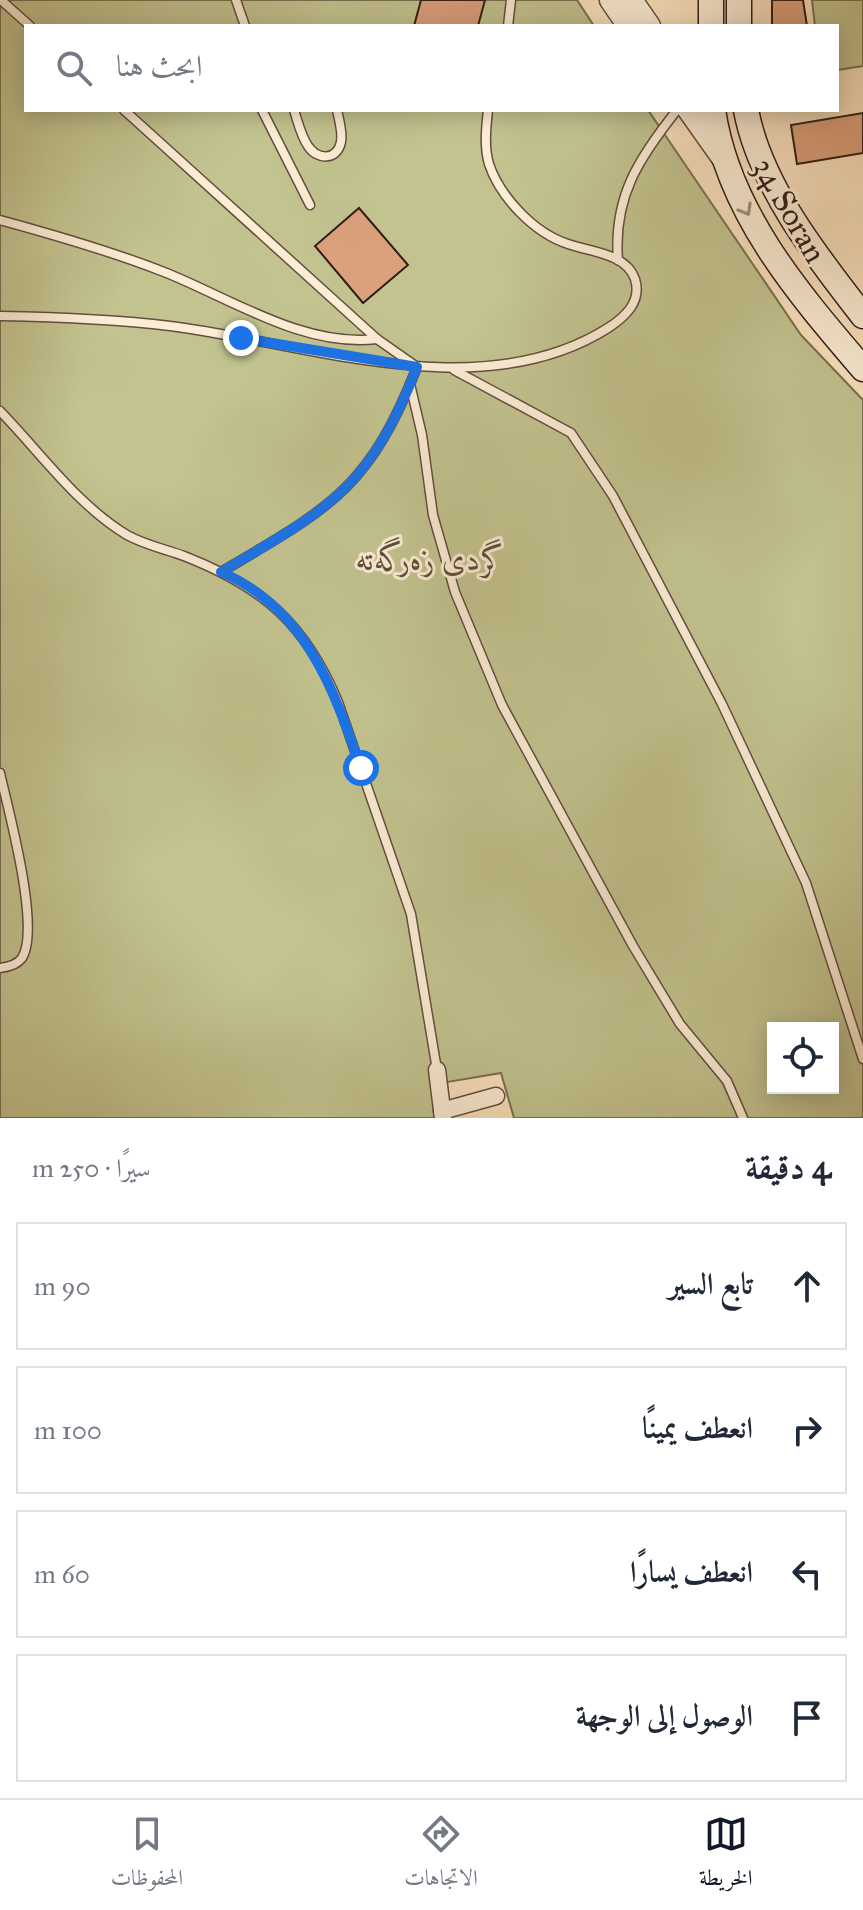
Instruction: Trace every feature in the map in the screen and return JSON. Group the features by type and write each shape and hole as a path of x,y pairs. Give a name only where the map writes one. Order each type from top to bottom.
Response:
{"main road":[{"path":"739,0 739,24"},
{"name":"34 Soran","path":"713,112 724,159 736,193 776,259 863,369"},
{"name":"34 Soran","path":"747,112 759,151 786,204 833,278 863,316"}],"street":[{"path":"611,0 628,24"},
{"path":"631,0 648,24"},
{"path":"690,112 724,159"},
{"path":"437,1070 442,1115 496,1096"}],"lane":[{"path":"1,0 28,24"},
{"path":"236,0 244,24"},
{"path":"508,24 511,0"},
{"path":"126,112 377,339 417,367"},
{"path":"263,112 310,205"},
{"path":"295,112 308,146 316,156 327,158 336,153 341,144 337,112"},
{"path":"0,316 170,326 417,367 453,370 499,365 578,343 621,319 631,309 636,288 634,276 618,260 554,238 509,199 488,162 488,112"},
{"path":"618,260 616,230 621,202 636,168 676,112"},
{"path":"0,220 162,272 275,320 325,336 352,342 377,339"},
{"path":"221,572 313,518 348,488 379,449 417,367"},
{"path":"453,370 571,433 613,496 722,704 806,883 863,1059"},
{"path":"410,384 422,435 433,515 455,592 502,705 633,946 680,1024 727,1081 743,1118"},
{"path":"0,411 104,519 149,546 221,572 263,596 285,614 326,673 405,893 437,1070"},
{"path":"0,773 20,861 27,922 22,957 17,963 0,968"}],"green space":[{"name":"گردی زەرگەتە","path":"0,0 577,0 593,24 24,24 24,112 649,112 801,335 863,400 863,1118 514,1118 501,1073 447,1082 449,1118 0,1118"},
{"path":"812,0 863,0 863,66 839,70 839,24 815,24"}],"building":[{"path":"421,0 485,0 479,24 415,24"},
{"path":"772,0 803,0 807,24 772,24"},
{"path":"863,113 863,153 797,164 791,125"},
{"path":"359,208 408,265 363,303 315,246"}],"route":[{"path":"241,338 417,367 399,414 379,449 348,488 313,518 221,572 263,596 285,614 304,639 326,673 361,768"}]}
